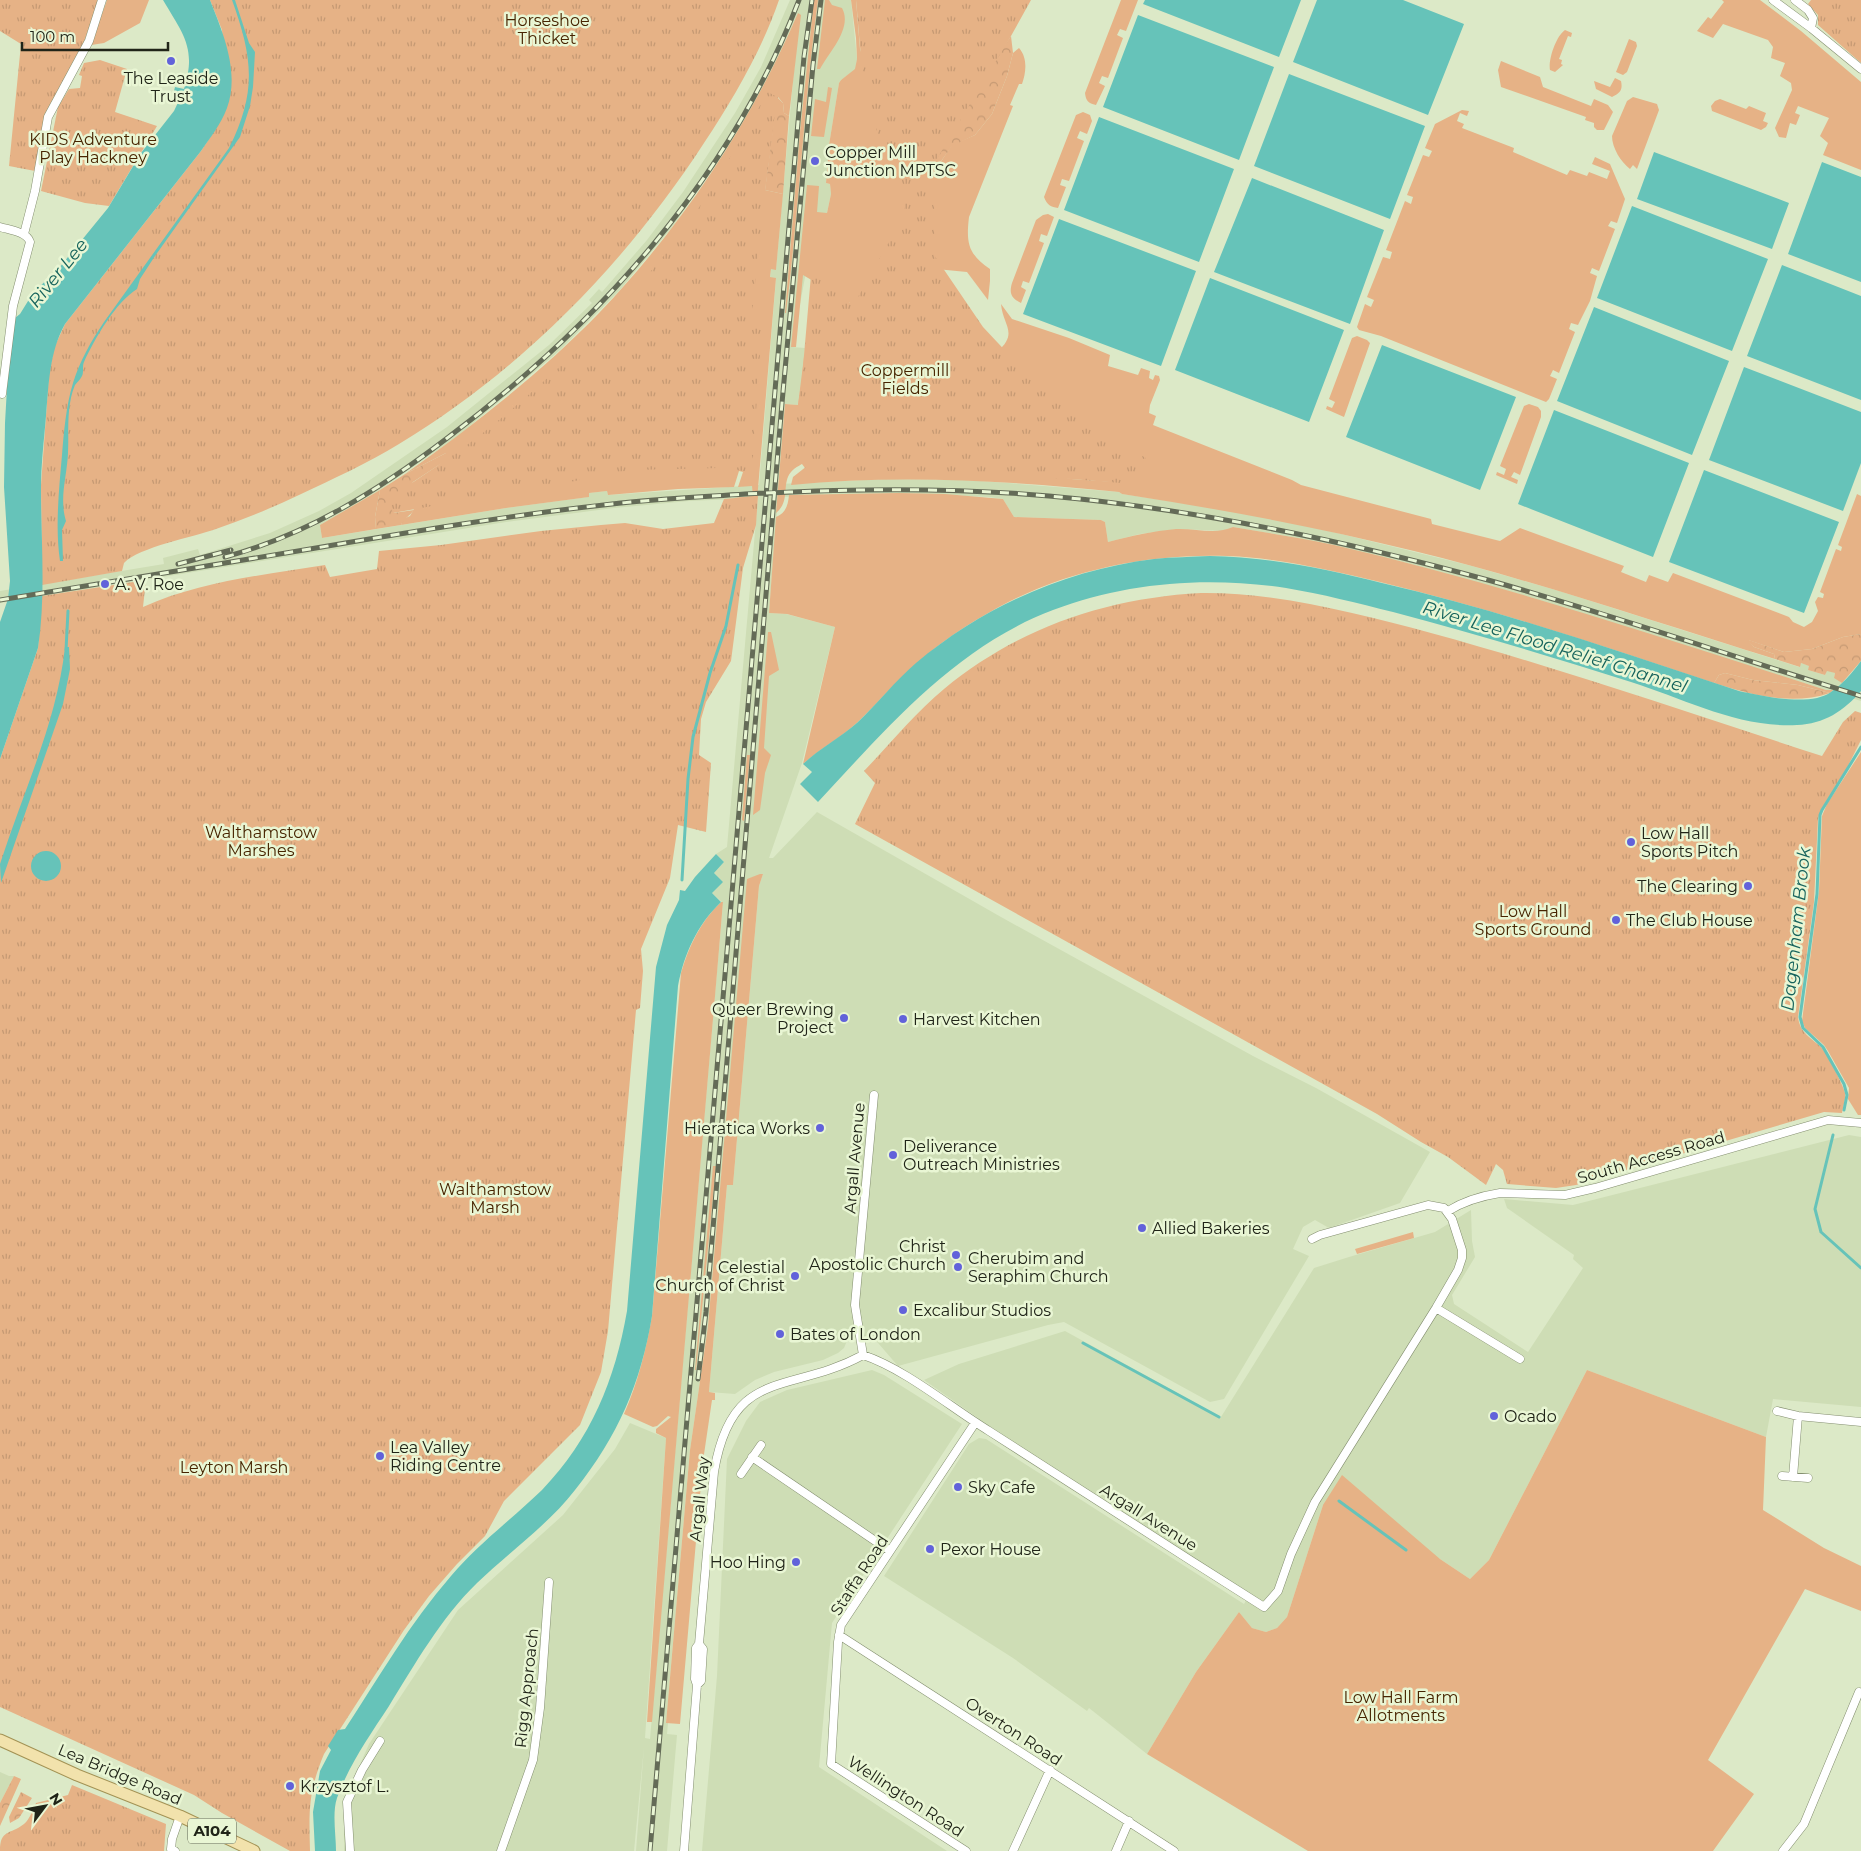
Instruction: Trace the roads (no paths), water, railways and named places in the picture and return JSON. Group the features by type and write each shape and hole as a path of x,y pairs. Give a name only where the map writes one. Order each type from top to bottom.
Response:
{"main road":[{"name":"Lea Bridge Road","path":"0,1740 55,1765 180,1816 254,1851"}],"street":[{"path":"24,234 48,117 88,41 102,0"},
{"path":"1773,0 1861,69"},
{"path":"1795,0 1808,10 1813,18 1811,28"},
{"path":"0,227 24,234 30,239 14,306 2,394"},
{"name":"Argall Avenue","path":"874,1095 855,1305 863,1355 879,1360 900,1373 975,1423 1264,1607 1278,1591 1294,1547 1315,1502 1436,1308"},
{"name":"South Access Road","path":"1448,1212 1468,1200 1500,1193 1565,1195 1595,1188 1828,1120 1861,1122"},
{"path":"1312,1239 1422,1206 1444,1208 1448,1212 1458,1235 1462,1258 1458,1270 1436,1308 1520,1359"},
{"name":"Argall Way","path":"684,1851 697,1685 701,1681 702,1649 699,1644 714,1472 717,1455 729,1421 743,1403 760,1391 837,1366 863,1355"},
{"path":"1777,1411 1798,1416 1861,1422"},
{"path":"1793,1477 1798,1416"},
{"name":"Staffa Road","path":"830,1764 841,1626 975,1423"},
{"path":"740,1474 761,1445"},
{"path":"752,1457 890,1551"},
{"path":"1782,1476 1808,1478"},
{"name":"Rigg Approach","path":"501,1851 533,1760 542,1690 549,1582"},
{"name":"Overton Road","path":"839,1635 1174,1851"},
{"path":"1783,1851 1804,1824 1860,1692"},
{"path":"350,1851 347,1802 362,1770 380,1741"},
{"name":"Wellington Road","path":"830,1764 966,1851"},
{"path":"1013,1851 1050,1770"},
{"path":"175,1851 171,1849 172,1839 180,1816"},
{"path":"1116,1851 1130,1822"}],"water":[{"name":"River Lee","path":"163,0 210,0 225,39 231,67 231,94 225,114 212,136 65,324 56,346 49,380 41,471 42,609 38,648 0,759 0,622 8,599 10,581 4,487 5,423 8,370 15,318 20,314 33,293 59,268 108,208 141,153 174,111 182,94 174,91 175,87 184,89 188,75 189,63 186,42"},
{"path":"232,0 235,0 249,43 255,52 250,106 240,137 155,256 140,279 137,289 121,303 107,321 84,362 83,374 75,385 69,410 68,453 63,496 66,521 62,530 63,561 60,561 58,508 64,437 69,401 79,367 90,344 104,322 229,148 244,109 248,92 248,58"},
{"path":"1145,0 1301,0 1279,57 1143,4"},
{"path":"1317,0 1403,0 1464,24 1428,115 1293,62"},
{"path":"1138,15 1274,67 1239,160 1103,107"},
{"path":"1289,74 1425,126 1390,219 1254,166"},
{"path":"1099,117 1234,169 1199,262 1064,210"},
{"path":"1654,152 1789,203 1772,249 1637,199"},
{"path":"1822,162 1861,177 1861,282 1788,254"},
{"path":"1252,178 1384,230 1350,324 1214,272"},
{"path":"1632,206 1768,259 1732,351 1597,298"},
{"path":"1059,219 1196,271 1161,366 1023,314"},
{"path":"1782,265 1861,296 1861,400 1747,356"},
{"path":"1210,278 1344,330 1309,422 1175,370"},
{"path":"1594,307 1729,361 1692,455 1557,401"},
{"path":"1382,345 1516,397 1480,490 1346,437"},
{"path":"1744,367 1861,412 1861,463 1843,511 1709,460"},
{"path":"1554,410 1689,463 1653,557 1518,504"},
{"path":"1704,470 1839,522 1804,613 1669,562"},
{"name":"River Lee Flood Relief Channel","path":"1210,556 1254,559 1297,565 1427,594 1562,633 1739,691 1773,697 1799,700 1822,696 1831,692 1839,685 1861,661 1861,691 1848,705 1833,715 1816,722 1797,725 1775,725 1754,722 1712,711 1631,682 1512,646 1423,620 1340,599 1257,584 1197,582 1168,584 1109,593 1053,610 1018,626 985,645 954,667 925,692 897,718 818,802 800,784 812,772 803,764 858,722 916,663 969,624 1028,594 1089,572 1121,564 1154,559"},
{"path":"65,647 69,647 70,669 63,704 1,883 0,864 47,730 61,675"},
{"path":"46,851 57,855 61,866 57,877 46,881 35,877 31,866 35,855"},
{"path":"716,854 724,862 714,873 723,882 712,893 721,902 698,930 688,951 678,986 652,1316 641,1364 626,1408 604,1449 565,1503 477,1583 440,1626 367,1739 342,1786 335,1810 336,1851 315,1851 313,1812 320,1771 331,1750 328,1746 338,1730 345,1729 408,1631 461,1564 542,1490 559,1470 587,1429 608,1385 616,1361 627,1311 656,967 667,925 679,900 680,890 685,891"}],"waterway":[{"path":"682,880 688,779 693,737 710,673 726,626 738,565"},
{"path":"66,650 68,611"},
{"name":"Dagenham Brook","path":"1844,1110 1847,1095 1844,1084 1823,1047 1803,1028 1800,1017 1817,894 1820,815 1861,747"},
{"name":"Dagenham Brook","path":"1833,1135 1815,1209 1821,1232 1861,1268"},
{"path":"1083,1343 1219,1417"},
{"path":"1339,1501 1406,1550"}],"railway":[{"path":"225,557 255,548 313,523 341,509 395,476 502,395 556,347 606,297 654,244 697,188 736,128 770,66 799,0"},
{"path":"650,1851 798,122 812,0"},
{"path":"698,1379 706,1312 782,403 813,65 821,0"},
{"path":"0,600 461,524 612,504 662,499 821,491 973,491 1049,496 1160,509 1270,528 1380,552 1535,593 1861,696"},
{"path":"178,564 231,550"}],"place":[{"name":"The Leaside Trust","path":"171,61"},
{"name":"Copper Mill Junction MPTSC","path":"815,161"},
{"name":"A. V. Roe","path":"105,584"},
{"name":"Low Hall Sports Pitch","path":"1631,842"},
{"name":"The Clearing","path":"1748,886"},
{"name":"The Club House","path":"1616,920"},
{"name":"Queer Brewing Project","path":"844,1018"},
{"name":"Harvest Kitchen","path":"903,1019"},
{"name":"Hieratica Works","path":"820,1128"},
{"name":"Deliverance Outreach Ministries","path":"893,1155"},
{"name":"Allied Bakeries","path":"1142,1228"},
{"name":"Christ Apostolic Church","path":"956,1255"},
{"name":"Cherubim and Seraphim Church","path":"958,1267"},
{"name":"Celestial Church of Christ","path":"795,1276"},
{"name":"Excalibur Studios","path":"903,1310"},
{"name":"Bates of London","path":"780,1334"},
{"name":"Ocado","path":"1494,1416"},
{"name":"Lea Valley Riding Centre","path":"380,1456"},
{"name":"Sky Cafe","path":"958,1487"},
{"name":"Pexor House","path":"930,1549"},
{"name":"Hoo Hing","path":"796,1562"},
{"name":"Krzysztof L.","path":"290,1786"}],"park label":[{"name":"Horseshoe Thicket","path":"547,29"},
{"name":"KIDS Adventure Play Hackney","path":"93,148"},
{"name":"Coppermill Fields","path":"905,379"},
{"name":"Walthamstow Marshes","path":"261,841"},
{"name":"Low Hall Sports Ground","path":"1533,920"},
{"name":"Walthamstow Marsh","path":"495,1198"},
{"name":"Leyton Marsh","path":"234,1467"},
{"name":"Low Hall Farm Allotments","path":"1401,1706"}]}
